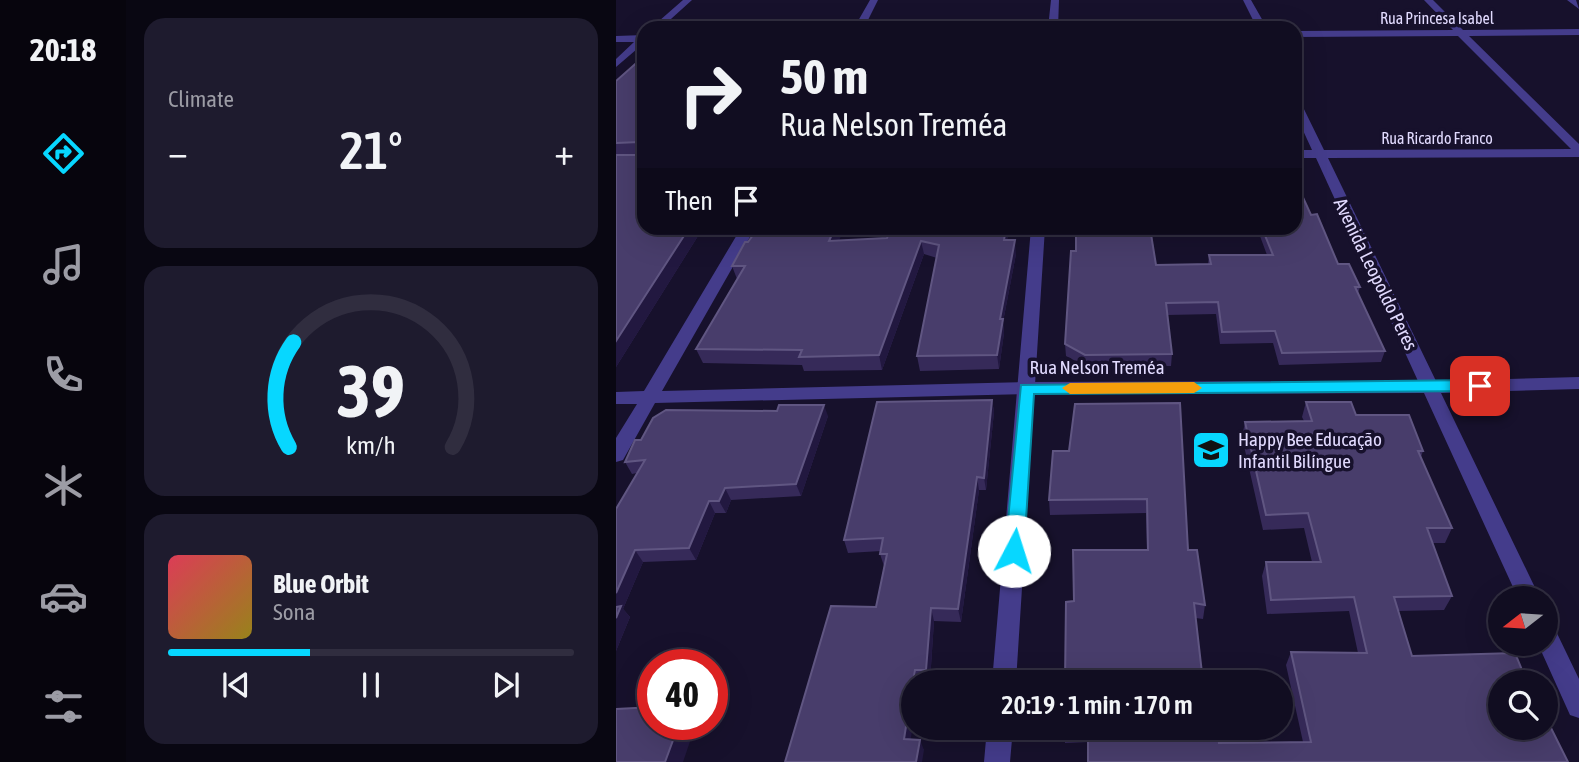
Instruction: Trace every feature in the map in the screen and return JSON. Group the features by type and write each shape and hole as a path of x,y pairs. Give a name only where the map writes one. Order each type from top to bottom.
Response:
{"street":[{"path":"664,21 688,0"},
{"path":"863,21 874,0"},
{"path":"1054,21 1055,0"},
{"path":"1247,0 1258,21"},
{"path":"1429,0 1579,152"},
{"path":"1571,0 1579,6"},
{"name":"Rua Princesa Isabel","path":"1302,34 1579,32"},
{"path":"616,39 637,39"},
{"path":"616,64 637,45"},
{"name":"Avenida Leopoldo Peres","path":"1302,116 1523,586"},
{"name":"Rua Ricardo Franco","path":"1302,154 1579,152"},
{"path":"616,455 744,235"},
{"path":"1005,670 1037,235"},
{"name":"Rua Nelson Treméa","path":"616,398 1026,388 1431,387 1579,383"},
{"path":"1556,656 1579,706"},
{"path":"997,762 999,740"}],"building":[{"path":"637,62 637,142 616,143 616,81"},
{"path":"616,155 637,155 637,235 684,235 616,341"},
{"path":"1302,195 1311,215 1317,214 1338,264 1349,264 1360,287 1355,287 1385,351 1282,353 1275,331 1222,332 1218,302 1166,303 1172,354 1085,355 1065,344 1071,251 1076,251 1076,235 1151,235 1156,265 1211,264 1209,255 1273,255 1265,235 1302,235"},
{"path":"753,235 832,235 829,241 887,238 888,235 1005,235 1004,240 1015,240 1000,319 1003,319 997,355 917,356 939,245 921,241 879,355 799,357 802,350 696,349 745,266 732,266 745,242"},
{"path":"992,400 984,478 977,477 958,609 931,608 926,670 901,670 901,740 920,740 916,762 785,762 831,606 876,607 887,554 880,554 883,538 844,540 877,402"},
{"path":"1306,402 1351,402 1356,415 1409,415 1423,451 1418,451 1452,528 1427,528 1452,596 1394,597 1412,656 1488,654 1488,656 1516,656 1522,670 1488,670 1488,740 1557,740 1568,762 1088,762 1088,740 1311,742 1291,652 1367,653 1354,597 1271,600 1266,562 1321,562 1308,513 1266,515 1245,422 1312,421"},
{"path":"1180,403 1188,550 1197,550 1205,605 1194,603 1202,670 1065,670 1066,602 1074,601 1073,550 1148,550 1147,499 1049,500 1053,451 1069,451 1075,404"},
{"path":"779,405 824,405 796,484 725,488 719,501 709,501 689,548 635,550 616,593 616,509 645,460 625,462 635,440 641,440 653,418 666,410 777,411"},
{"path":"637,708 637,740 673,740 665,762 616,762 616,709"}],"slow traffic":[{"path":"1070,388 1194,388"}],"place":[{"name":"Happy Bee Educação Infantil Bilíngue","path":"1211,450"}],"route":[{"path":"1014,551 1026,388 1480,386"}]}
